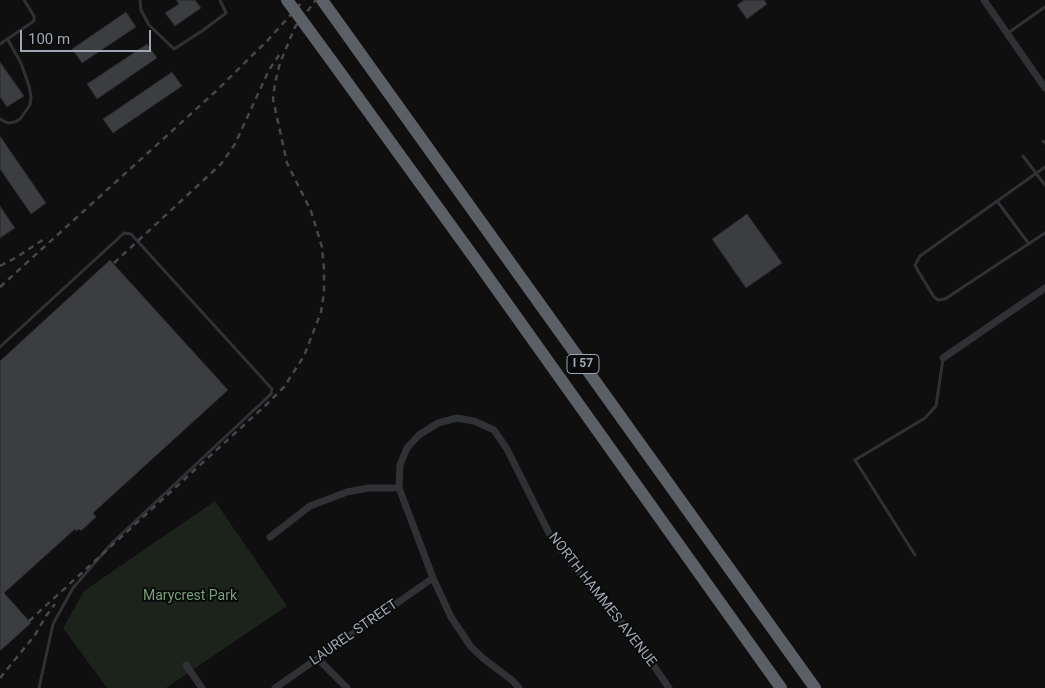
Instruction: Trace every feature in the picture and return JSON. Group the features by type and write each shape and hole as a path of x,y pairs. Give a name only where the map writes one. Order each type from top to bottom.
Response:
{"highway":[{"name":"I 57","path":"287,0 484,271 781,688"},
{"name":"I 57","path":"322,0 816,688"}],"street":[{"path":"984,0 1045,88"},
{"path":"943,358 1045,288"},
{"name":"NORTH HAMMES AVENUE","path":"399,488 400,465 407,448 419,435 438,423 457,418 474,421 494,430 507,449 550,534 566,557 637,641 669,688"},
{"path":"270,537 310,506 347,492 369,488 399,488 433,578 451,617 471,647 513,681 518,688"},
{"name":"LAUREL STREET","path":"275,688 433,578"},
{"path":"318,659 347,688"},
{"path":"186,665 202,688"}],"lane":[{"path":"0,44 34,21 34,16 24,0"},
{"path":"140,0 141,10 149,25 174,49 226,13 220,0"},
{"path":"1007,33 1045,7"},
{"path":"0,119 8,123 20,119 30,106 31,98 21,63 8,40"},
{"path":"1023,156 1045,185"},
{"path":"1045,167 920,256 916,264 918,271 934,297 938,300 945,298 1045,233"},
{"path":"997,201 1029,244"},
{"path":"0,347 124,234 131,234 272,389 271,394 113,542 73,588 53,624 39,688"},
{"path":"915,554 855,460 925,418 936,406 943,358"}],"green space":[{"name":"Marycrest Park","path":"215,501 287,606 166,688 107,688 63,628 84,591"}],"building":[{"path":"176,0 195,0 201,8 175,26 165,13 179,4"},
{"path":"744,0 764,0 767,4 747,19 737,5"},
{"path":"126,12 136,27 82,63 72,49"},
{"path":"147,44 157,58 97,99 87,84"},
{"path":"0,62 24,96 7,107 0,97"},
{"path":"172,72 182,86 113,133 103,119"},
{"path":"0,136 46,203 31,214 0,169"},
{"path":"0,206 15,228 0,238"},
{"path":"747,214 782,263 746,288 712,239"},
{"path":"110,260 228,390 93,513 96,517 81,531 79,529 76,531 75,529 4,593 31,623 0,651 0,361"}],"railway":[{"path":"0,287 215,92 268,40 304,0"},
{"path":"29,621 267,404 284,387 304,356 321,312 324,293 322,247 311,211 287,163 273,99 280,63 295,27 316,0"},
{"path":"114,263 221,164 235,144 269,70 279,55"},
{"path":"0,266 47,237"},
{"path":"0,678 35,635 55,604"}]}
